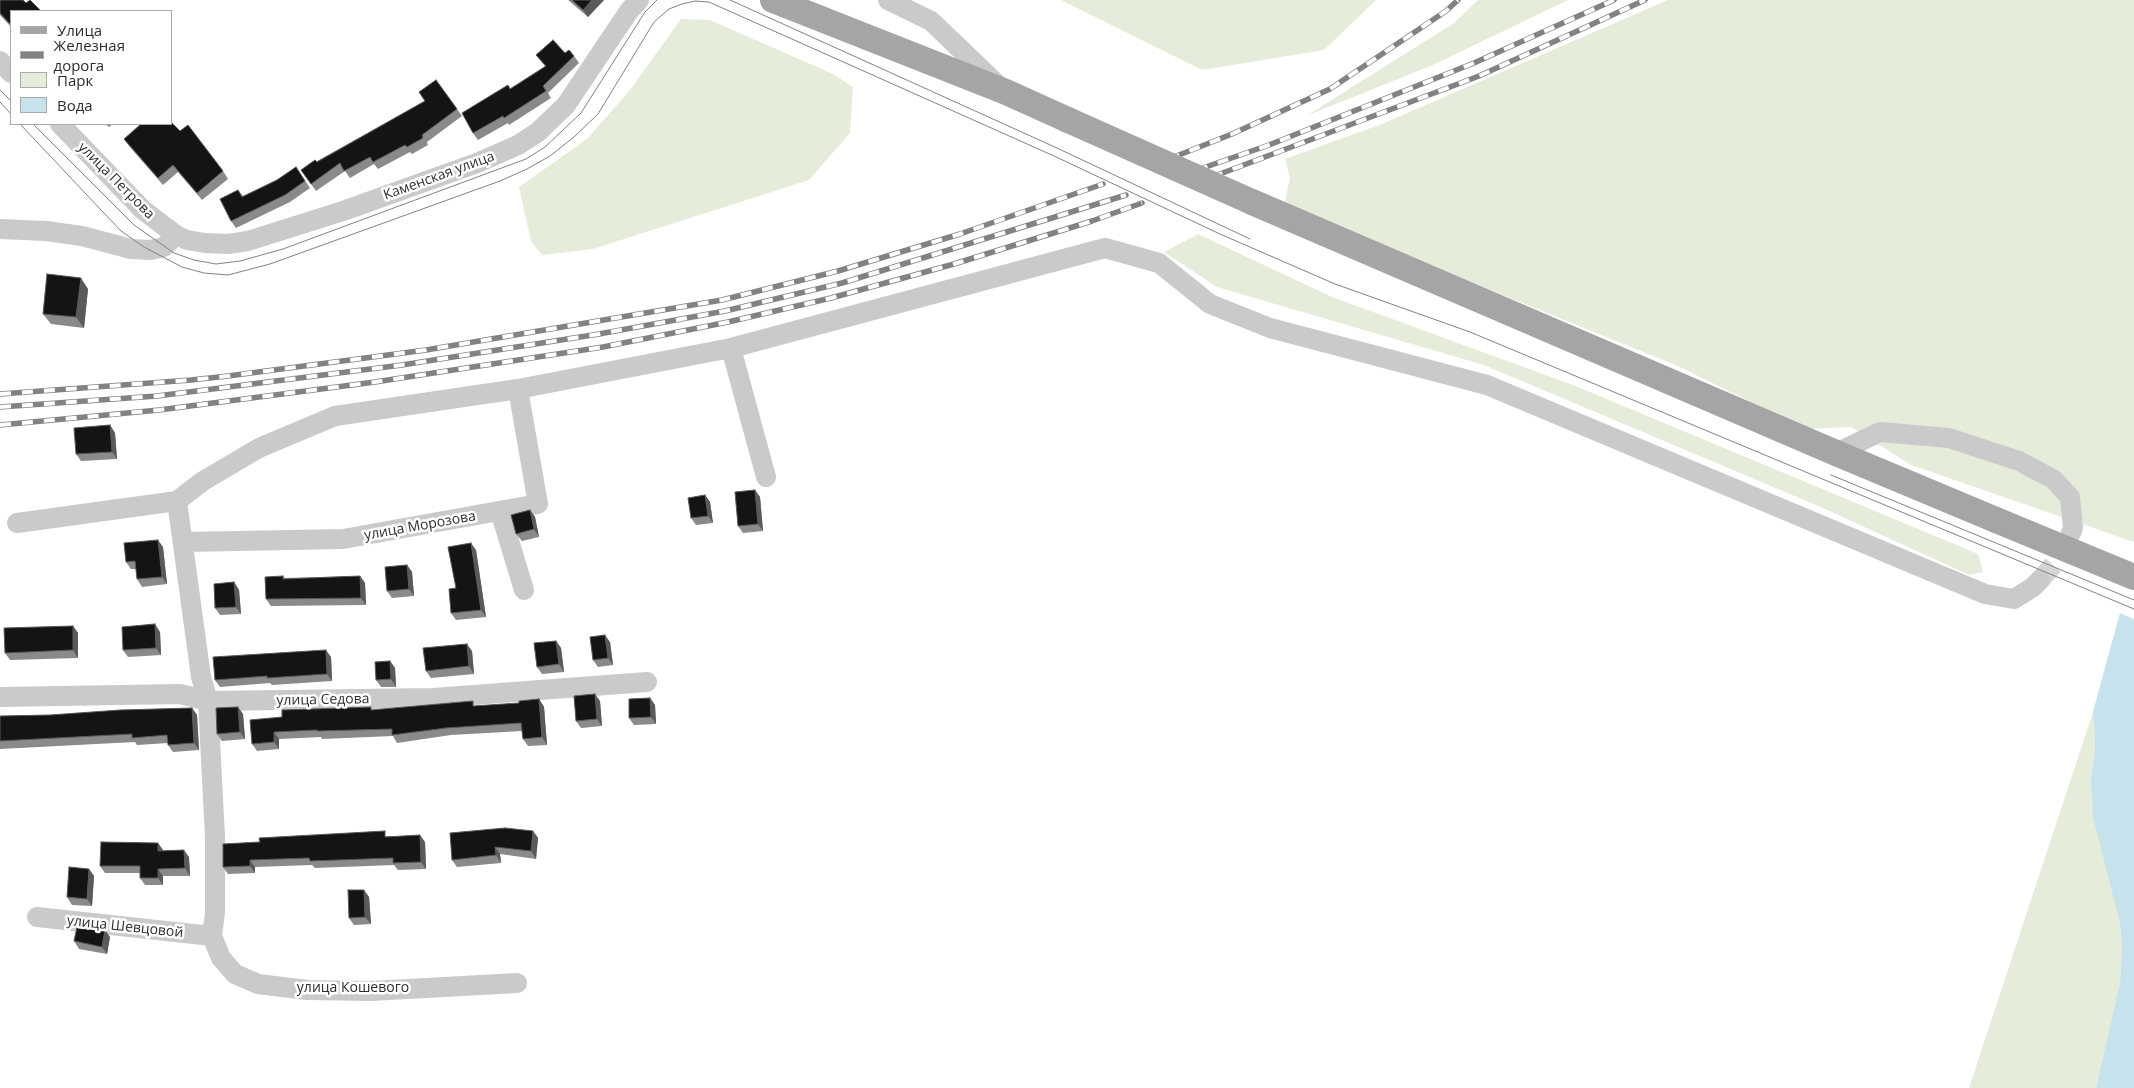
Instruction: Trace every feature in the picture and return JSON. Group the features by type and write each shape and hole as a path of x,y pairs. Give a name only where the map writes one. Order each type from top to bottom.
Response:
{"main road":[{"path":"773,0 1006,92 1252,202 1836,453 2134,577"}],"street":[{"name":"Каменская улица","path":"176,235 187,240 205,243 228,244 248,241 352,208 477,163 518,145 538,132 566,105 629,11 639,0"},
{"path":"888,0 932,21 1006,92"},
{"path":"0,62 10,72"},
{"name":"улица Петрова","path":"61,125 143,210 176,235"},
{"path":"0,230 46,231 73,235 131,249 150,250 164,247 176,235"},
{"path":"17,523 176,501 204,481 259,448 335,416 518,389 731,348 1105,248 1158,263 1210,304 1270,328 1488,385 1985,594 2014,599 2033,587 2040,580"},
{"path":"731,348 766,477"},
{"name":"улица Морозова","path":"184,542 343,539 538,504 518,389"},
{"path":"1836,453 1880,432 1948,438 2019,461 2053,479 2070,498 2073,528 2071,533"},
{"path":"176,501 184,542 202,677 208,702 214,837 215,913 212,936"},
{"path":"500,511 524,590"},
{"name":"улица Седова","path":"0,697 180,694 208,702 432,698 647,682"},
{"name":"улица Шевцовой","path":"37,917 212,936"},
{"name":"улица Кошевого","path":"212,936 221,958 235,974 258,984 308,990 371,992 517,982"}],"green space":[{"path":"1061,0 1376,0 1324,50 1202,70"},
{"path":"1478,0 1568,0 1433,65 1306,116 1454,23"},
{"path":"1668,0 2134,0 2134,542 1911,465 1851,427 1805,429 1680,367 1284,206 1290,178 1285,159 1382,124"},
{"path":"681,19 710,20 833,74 853,87 850,133 809,180 593,249 542,255 531,241 519,187 587,139 630,90"},
{"path":"1198,234 1332,297 1573,385 1978,554 1983,572 1969,575 1823,508 1484,365 1217,287 1164,252"},
{"path":"2093,712 2095,749 2091,778 2120,923 2122,948 2120,982 2096,1088 1969,1088"}],"water":[{"path":"2134,561 2134,1088 2096,1088 2120,982 2122,948 2120,923 2093,817 2091,778 2095,749 2093,712"}],"pier":[{"path":"2134,559 2134,619 2117,612"}],"building":[{"path":"0,0 23,0 26,3 30,0 40,10 10,10 10,24 0,13"},
{"path":"572,0 592,0 583,10"},
{"path":"553,40 565,53 569,50 574,56 543,86 546,91 504,118 503,116 473,133 462,113 508,85 510,89 546,66 536,55"},
{"path":"436,80 457,109 422,135 423,138 373,162 370,157 344,171 340,163 311,184 301,170 315,160 317,162 425,101 419,92"},
{"path":"172,123 180,131 188,125 223,171 197,193 173,165 158,178 124,139 140,125 172,125"},
{"path":"296,167 305,181 285,195 231,221 220,199 238,190 242,197 277,180"},
{"path":"47,274 81,278 76,317 43,314"},
{"path":"110,425 112,452 76,454 74,428"},
{"path":"755,490 758,524 738,526 735,492"},
{"path":"705,495 708,516 691,518 688,498"},
{"path":"530,510 534,529 516,534 511,515"},
{"path":"158,540 162,577 137,579 135,561 126,562 124,543"},
{"path":"471,543 481,610 451,613 449,589 456,588 448,547"},
{"path":"407,565 409,589 387,591 385,567"},
{"path":"283,576 283,579 360,576 361,598 266,599 265,577"},
{"path":"234,582 236,607 215,608 214,584"},
{"path":"155,624 156,648 123,650 122,627"},
{"path":"73,626 73,650 5,653 4,628"},
{"path":"605,635 608,658 593,660 590,637"},
{"path":"556,641 559,664 537,667 534,643"},
{"path":"467,644 469,666 426,671 423,648"},
{"path":"326,650 327,674 215,680 213,657"},
{"path":"390,661 391,679 376,680 375,662"},
{"path":"595,694 597,719 576,721 574,696"},
{"path":"650,698 651,717 629,718 629,699"},
{"path":"539,699 542,737 523,739 521,723 446,728 392,735 392,729 274,732 274,742 252,744 250,720 282,717 282,710 371,707 371,710 473,701 473,706 519,703 519,701"},
{"path":"238,707 240,732 217,734 216,708"},
{"path":"192,708 194,743 168,745 167,735 132,738 132,734 0,741 0,716"},
{"path":"505,828 533,831 531,851 495,847 496,855 452,860 450,833"},
{"path":"385,831 385,837 420,835 421,862 393,863 393,858 310,861 309,858 250,860 250,866 223,867 223,844 260,842 259,838"},
{"path":"101,842 158,843 158,851 184,850 185,868 158,869 158,878 140,878 140,866 100,866"},
{"path":"69,867 89,869 87,899 67,897"},
{"path":"348,890 364,890 365,917 349,918"},
{"path":"77,927 105,930 102,947 74,941"}],"tunnel":[{"path":"2040,580 2062,555 2070,537"}],"tram line":[{"path":"34,125 134,225 174,253 194,260 216,264 240,261 283,249 526,159 545,147 581,113 645,12 657,0"},
{"path":"730,0 1057,148 1250,239"},
{"path":"21,125 121,231 144,247 182,267 204,273 228,275 270,264 500,181 550,156 574,137 598,114 654,22 669,9 682,4 695,1 709,2 1054,156 1220,234 1335,284 1470,332 2134,609"},
{"path":"0,90 10,100"},
{"path":"0,102 10,113"},
{"path":"1831,475 2134,600"}],"railway":[{"path":"1169,159 1232,134 1330,89 1446,11 1458,0"},
{"path":"1197,170 1269,145 1474,63 1614,0"},
{"path":"1212,177 1479,76 1645,0"},
{"path":"0,394 228,376 426,350 722,300 838,271 960,234 1103,184"},
{"path":"0,407 157,396 402,365 599,334 725,311 842,283 1126,195"},
{"path":"0,425 159,410 375,382 603,347 728,322 831,298 954,264 1092,221 1142,203"}]}
